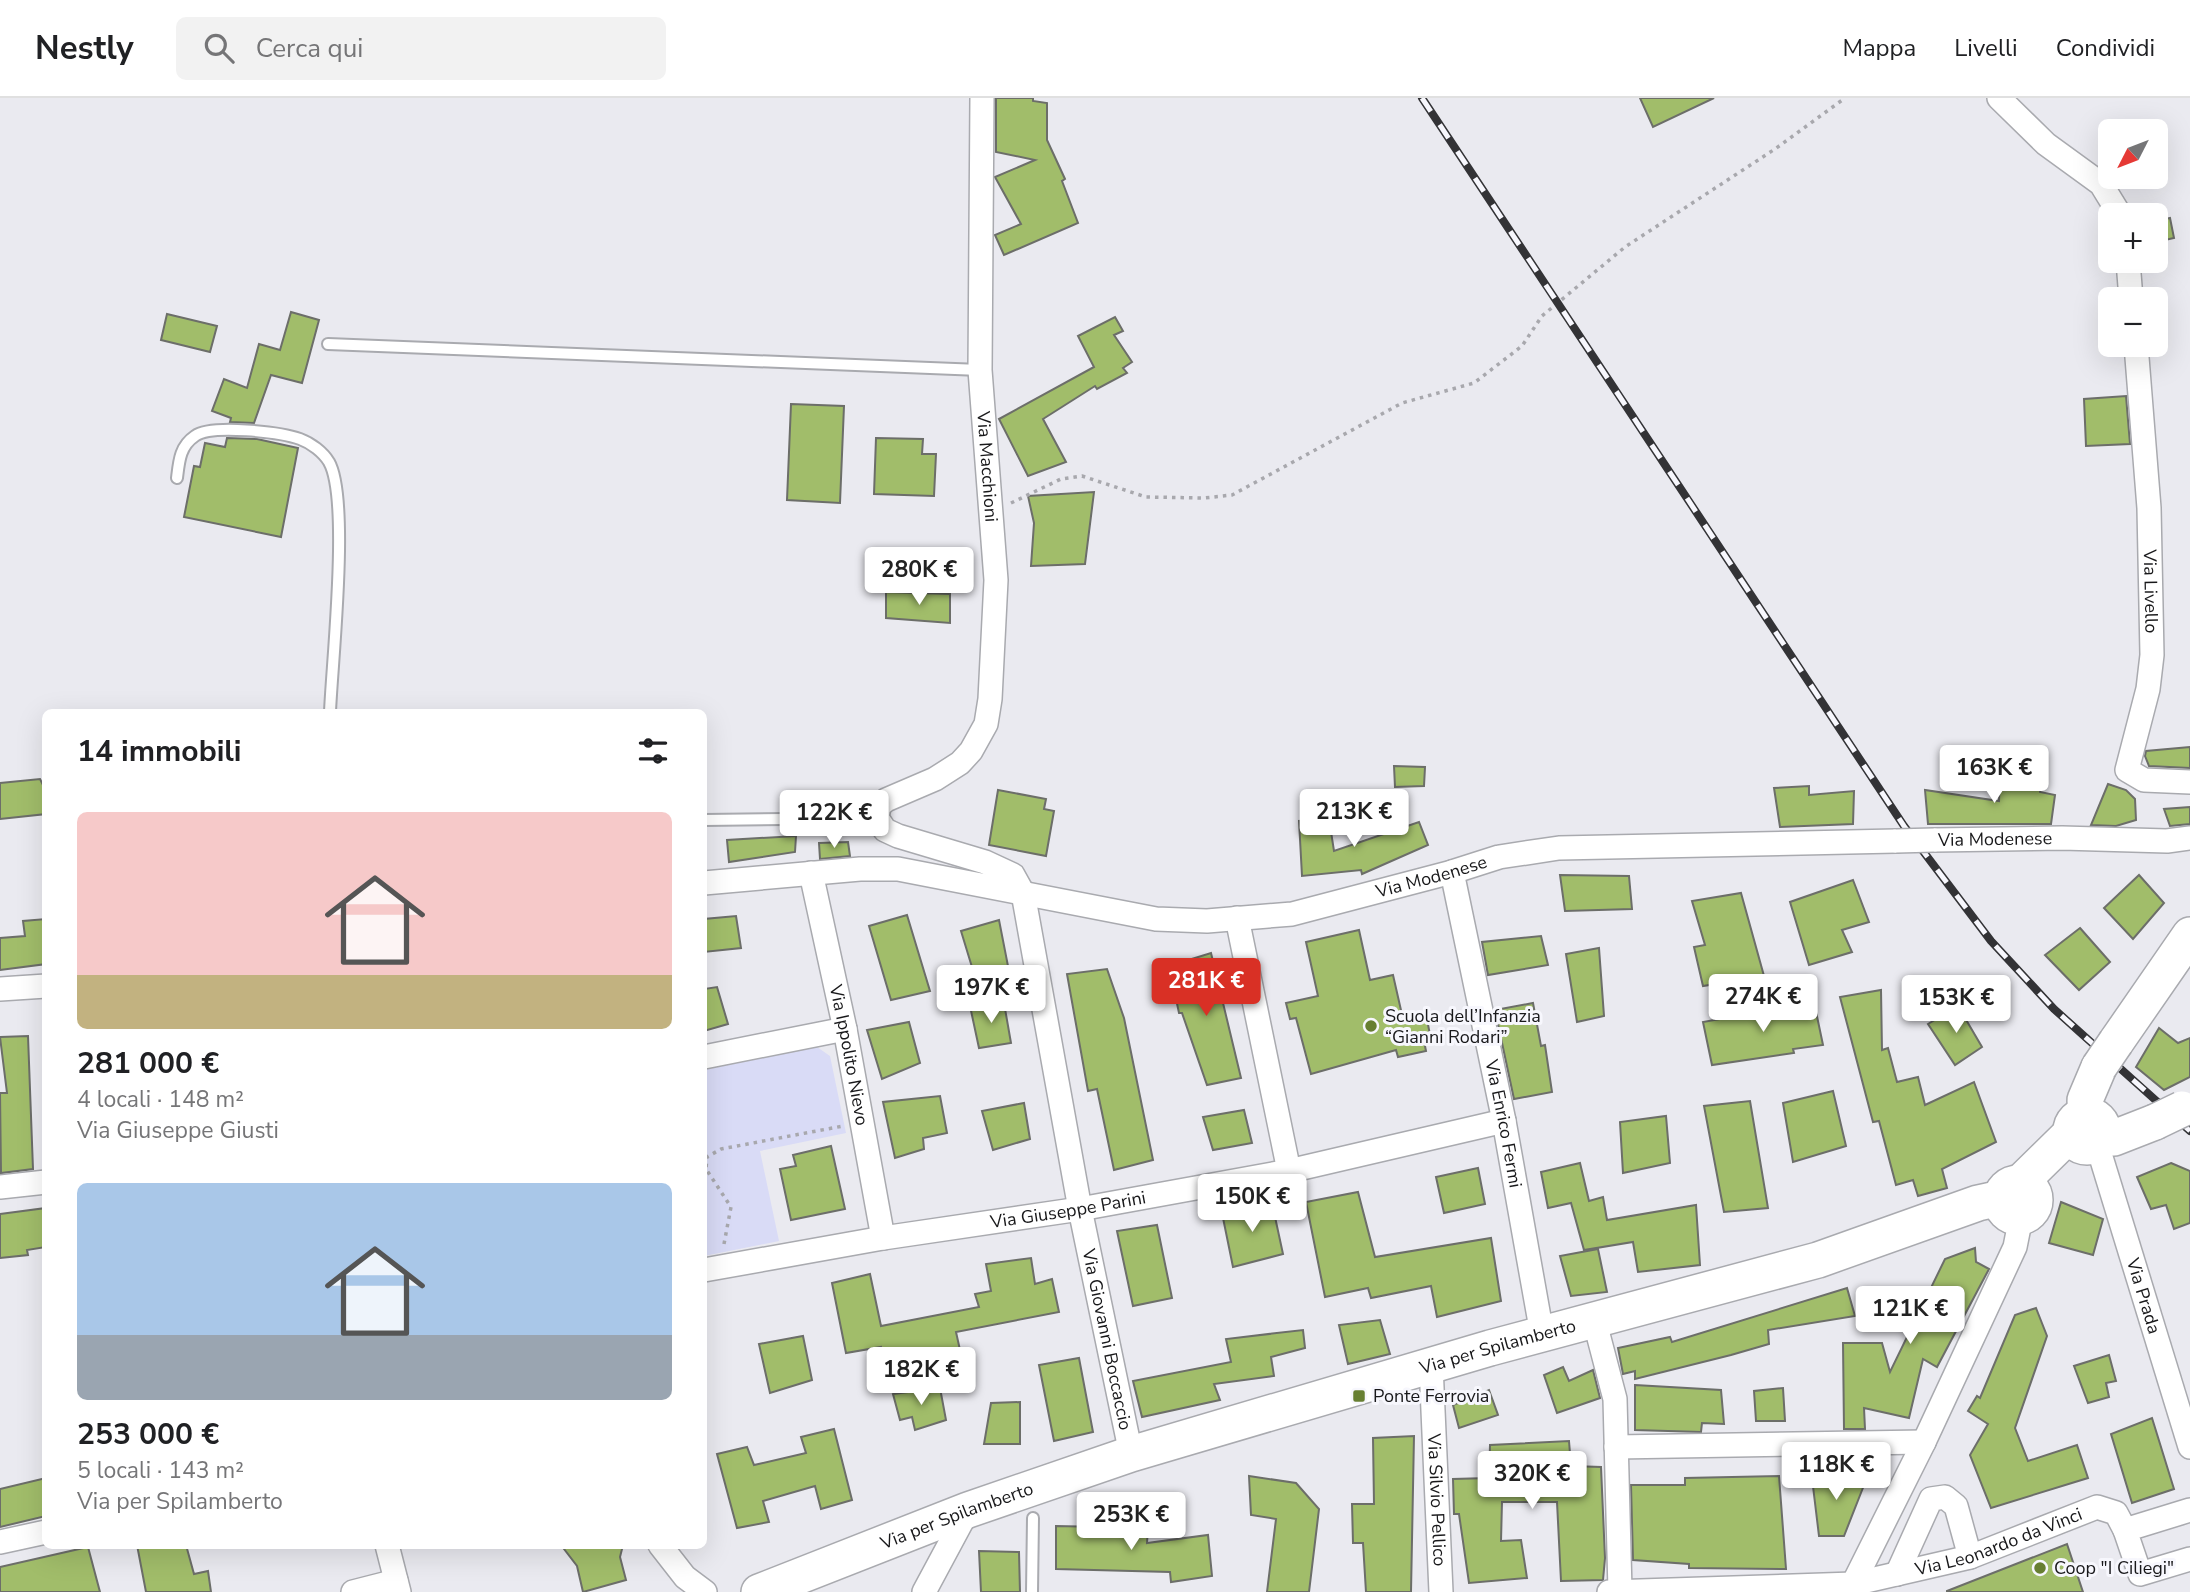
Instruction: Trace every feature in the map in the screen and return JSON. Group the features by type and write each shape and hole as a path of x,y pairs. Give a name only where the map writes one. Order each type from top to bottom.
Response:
{"main road":[{"path":"2176,1112 2114,1138 2088,1135 2085,1100 2108,1054 2190,935"},
{"name":"Via per Spilamberto","path":"759,1592 968,1510 1131,1454 1594,1319 1818,1260 1978,1203 2019,1199 2088,1135"}],"street":[{"name":"Via Macchioni","path":"877,818 879,806 886,800 936,779 960,764 971,751 986,724 992,678 996,580 980,370 982,98"},
{"path":"1998,98 2046,144 2101,184 2113,203"},
{"name":"Via Livello","path":"2137,357 2149,508 2152,655 2148,689 2127,770 2131,775 2144,780 2190,782"},
{"path":"877,818 885,830 898,836 985,862 1013,876 1023,893"},
{"name":"Via Modenese","path":"707,883 860,869 898,869 1156,919 1184,921 1292,914 1499,857 1559,848 2063,838 2179,839 2190,850"},
{"name":"Via Enrico Fermi","path":"1452,872 1504,1121 1542,1334"},
{"name":"Via Ippolito Nievo","path":"811,873 845,1029 883,1238"},
{"name":"Via Giovanni Boccaccio","path":"1023,893 1080,1209 1131,1454"},
{"path":"1237,918 1289,1171"},
{"path":"0,989 42,986"},
{"path":"707,1056 845,1029"},
{"name":"Via Giuseppe Parini","path":"707,1276 883,1238 1080,1209 1289,1171 1504,1121"},
{"name":"Via Prada","path":"2088,1135 2190,1447"},
{"path":"0,1187 42,1182"},
{"path":"1851,1588 2015,1247 2019,1199"},
{"path":"1594,1319 1615,1399 1620,1591"},
{"name":"Via Silvio Pellico","path":"1431,1366 1441,1592"},
{"path":"1616,1447 1924,1441"},
{"path":"1897,1574 1931,1499 1945,1497 1955,1506 1970,1557"},
{"name":"Via Leonardo da Vinci","path":"1609,1592 1851,1588 1970,1557 2096,1507 2116,1513 2125,1530"},
{"path":"924,1592 968,1510"},
{"path":"2190,1510 2125,1530 2140,1574 2190,1559"},
{"path":"0,1542 42,1533"},
{"path":"353,1592 397,1587 388,1549"},
{"path":"664,1553 685,1577 705,1592"}],"lane":[{"path":"328,344 980,370"},
{"path":"177,478 179,457 186,443 197,434 212,429 302,439 318,449 328,461 334,475 338,522 330,709"},
{"path":"707,820 877,818"},
{"path":"1032,1592 1033,1518"}],"path":[{"path":"990,513 1051,483 1082,476 1146,497 1204,498 1232,495 1402,403 1474,383 1522,346 1542,316 1625,247 1775,149 1845,98"},
{"path":"707,1157 720,1149 862,1122"},
{"path":"707,1171 731,1207 723,1248 707,1276"}],"shaded area":[{"path":"817,1047 830,1056 846,1133 760,1151 779,1241 707,1255 707,1069"}],"building":[{"path":"996,98 1033,98 1033,101 1047,103 1047,140 1065,179 1062,181 1078,223 1004,255 995,235 1021,224 995,177 1035,160 996,152"},
{"path":"1640,98 1714,98 1653,127"},
{"path":"2168,218 2174,238 2168,239"},
{"path":"291,312 319,320 302,383 271,375 254,423 230,422 231,418 212,411 224,379 247,388 259,344 280,350"},
{"path":"167,314 217,326 210,352 161,340"},
{"path":"1115,317 1123,331 1114,335 1132,362 1123,368 1127,373 1097,389 1095,386 1043,419 1066,462 1028,476 999,419 1094,367 1078,336"},
{"path":"2126,396 2130,444 2086,446 2084,399"},
{"path":"791,404 844,406 840,503 787,500"},
{"path":"227,438 257,439 298,448 281,537 184,517 194,466 200,467 205,443 225,447"},
{"path":"876,438 923,439 922,454 936,454 934,496 874,494"},
{"path":"1094,492 1085,564 1031,566 1034,523 1028,496"},
{"path":"886,592 950,594 950,623 886,618"},
{"path":"2190,747 2190,768 2149,766 2145,756 2146,751"},
{"path":"1394,766 1425,767 1424,786 1395,787"},
{"path":"2000,775 2039,777 2040,792 2055,795 2051,824 1928,824 1925,790 1999,801"},
{"path":"40,779 42,814 0,819 0,783"},
{"path":"2108,784 2126,790 2135,799 2136,820 2116,826 2091,825"},
{"path":"1809,786 1809,795 1854,791 1853,824 1780,827 1774,788"},
{"path":"998,790 1046,799 1044,809 1054,811 1046,856 989,845"},
{"path":"2190,807 2190,824 2170,826 2164,809"},
{"path":"1329,819 1334,851 1419,822 1428,845 1362,874 1361,870 1302,876 1299,821"},
{"path":"796,836 795,852 729,862 727,840"},
{"path":"848,842 850,856 820,859 819,843"},
{"path":"1560,875 1629,876 1632,909 1565,911"},
{"path":"2139,875 2164,903 2133,939 2104,908"},
{"path":"1853,880 1869,922 1842,930 1852,952 1809,965 1790,902"},
{"path":"1741,893 1764,976 1703,986 1694,947 1705,945 1692,901"},
{"path":"907,915 930,991 891,1000 869,926"},
{"path":"736,916 741,948 707,952 707,919"},
{"path":"42,919 42,965 0,970 0,938 25,936 23,921"},
{"path":"999,920 1008,966 975,977 961,931"},
{"path":"2080,928 2110,962 2079,990 2045,955"},
{"path":"1359,930 1370,980 1393,975 1403,1019 1426,1014 1430,1035 1423,1036 1426,1051 1398,1057 1396,1050 1311,1074 1296,1018 1290,1019 1286,1003 1318,996 1306,942"},
{"path":"1541,936 1548,965 1488,975 1482,942"},
{"path":"1599,948 1604,1016 1577,1022 1566,954"},
{"path":"1211,953 1241,1078 1207,1085 1182,1013 1179,1013 1169,966"},
{"path":"1107,969 1124,1018 1153,1160 1114,1170 1097,1089 1088,1091 1067,974"},
{"path":"717,987 728,1024 707,1030 707,989"},
{"path":"1881,990 1882,1050 1888,1048 1897,1082 1918,1077 1925,1105 1974,1082 1996,1142 1942,1169 1947,1188 1918,1196 1913,1180 1896,1185 1879,1121 1873,1122 1840,997"},
{"path":"1814,1002 1823,1045 1793,1049 1794,1053 1712,1065 1703,1022"},
{"path":"1004,1003 1011,1043 979,1048 970,1006"},
{"path":"1533,1003 1541,1046 1545,1045 1552,1092 1514,1099 1495,1010"},
{"path":"1958,1006 1982,1047 1955,1065 1928,1024"},
{"path":"909,1022 920,1063 882,1079 867,1030"},
{"path":"2159,1028 2178,1043 2190,1038 2190,1077 2164,1090 2136,1067"},
{"path":"28,1036 33,1169 1,1173 0,1093 7,1093 0,1037"},
{"path":"1833,1091 1846,1146 1793,1162 1783,1103"},
{"path":"940,1096 947,1133 923,1138 924,1149 895,1158 883,1102"},
{"path":"1750,1101 1768,1208 1724,1212 1704,1106"},
{"path":"1024,1103 1030,1139 993,1150 982,1111"},
{"path":"1244,1110 1252,1143 1213,1150 1203,1117"},
{"path":"1666,1116 1670,1163 1623,1173 1620,1122"},
{"path":"831,1146 845,1209 791,1220 780,1169 796,1166 793,1155"},
{"path":"1580,1163 1589,1201 1603,1197 1607,1220 1696,1205 1700,1265 1638,1272 1633,1242 1584,1250 1571,1203 1548,1208 1541,1172"},
{"path":"2171,1163 2190,1171 2190,1223 2174,1229 2166,1205 2151,1209 2137,1177"},
{"path":"1478,1168 1485,1204 1444,1213 1436,1177"},
{"path":"1358,1192 1375,1257 1491,1238 1501,1301 1437,1317 1431,1286 1371,1298 1368,1288 1325,1297 1306,1202"},
{"path":"2061,1202 2103,1219 2093,1255 2049,1243"},
{"path":"1272,1203 1283,1254 1233,1267 1222,1213"},
{"path":"42,1209 42,1248 27,1250 28,1255 0,1258 0,1214"},
{"path":"1157,1225 1172,1298 1133,1306 1117,1231"},
{"path":"1975,1248 1976,1262 1989,1269 1937,1367 1923,1359 1909,1418 1864,1408 1865,1429 1844,1429 1843,1343 1882,1343 1890,1372 1945,1259"},
{"path":"1598,1249 1607,1292 1571,1296 1560,1256"},
{"path":"1031,1258 1035,1284 1052,1279 1059,1312 956,1332 960,1350 885,1365 881,1347 846,1353 832,1283 870,1274 881,1326 979,1307 975,1294 991,1291 986,1264"},
{"path":"1847,1288 1855,1316 1768,1330 1769,1344 1635,1379 1635,1371 1623,1374 1618,1348 1670,1337 1672,1342"},
{"path":"2036,1308 2047,1336 2015,1428 2028,1461 2077,1445 2088,1478 1991,1508 1970,1455 1988,1424 1968,1411 1977,1396 1980,1398 2015,1315"},
{"path":"1380,1320 1390,1354 1348,1364 1339,1325"},
{"path":"1303,1330 1305,1348 1271,1357 1274,1376 1214,1384 1220,1400 1142,1417 1133,1381 1231,1362 1226,1339"},
{"path":"803,1336 812,1380 770,1393 759,1344"},
{"path":"2109,1355 2116,1381 2106,1383 2109,1397 2088,1403 2074,1366"},
{"path":"1079,1358 1093,1432 1054,1441 1039,1365"},
{"path":"1563,1367 1569,1381 1593,1370 1600,1398 1557,1413 1544,1375"},
{"path":"1635,1385 1721,1390 1724,1424 1702,1423 1701,1432 1635,1430"},
{"path":"940,1388 946,1420 915,1430 912,1417 900,1420 893,1394"},
{"path":"1783,1388 1785,1421 1756,1421 1754,1391"},
{"path":"1489,1390 1498,1415 1459,1428 1453,1405"},
{"path":"1020,1402 1020,1444 984,1444 991,1403"},
{"path":"2152,1418 2174,1489 2132,1503 2111,1434"},
{"path":"834,1429 852,1500 821,1509 815,1486 763,1501 769,1522 737,1528 717,1454 747,1447 754,1465 806,1453 801,1437"},
{"path":"1414,1436 1411,1592 1366,1592 1363,1543 1353,1543 1352,1504 1374,1504 1373,1438"},
{"path":"1569,1441 1571,1466 1601,1467 1605,1558 1603,1580 1561,1581 1557,1502 1502,1502 1501,1541 1521,1540 1527,1578 1469,1583 1459,1514 1454,1514 1453,1479 1489,1478 1490,1445"},
{"path":"1868,1475 1844,1536 1819,1536 1812,1478"},
{"path":"1249,1476 1296,1483 1319,1509 1309,1592 1267,1592 1276,1519 1251,1515"},
{"path":"1779,1476 1786,1569 1689,1568 1689,1564 1633,1560 1631,1485 1685,1485 1685,1478"},
{"path":"42,1479 42,1517 0,1527 0,1489"},
{"path":"1056,1526 1148,1528 1147,1543 1208,1535 1212,1576 1171,1582 1170,1572 1056,1569"},
{"name":"Coop \"I Ciliegi\"","path":"2067,1544 2083,1592 1947,1592 1947,1591"},
{"path":"89,1549 100,1592 0,1592 0,1567"},
{"path":"138,1549 187,1549 194,1574 208,1571 211,1592 146,1592"},
{"path":"564,1549 622,1549 620,1557 626,1580 583,1592 577,1566"},
{"path":"979,1551 1019,1552 1020,1592 981,1592"}],"railway":[{"path":"1422,98 1904,826 1991,941 2054,1009 2190,1131"}],"place":[{"name":"Scuola dell’Infanzia “Gianni Rodari”","path":"1371,1026"},
{"name":"Ponte Ferrovia","path":"1359,1396"},
{"name":"Coop \"I Ciliegi\"","path":"2040,1568"}]}
